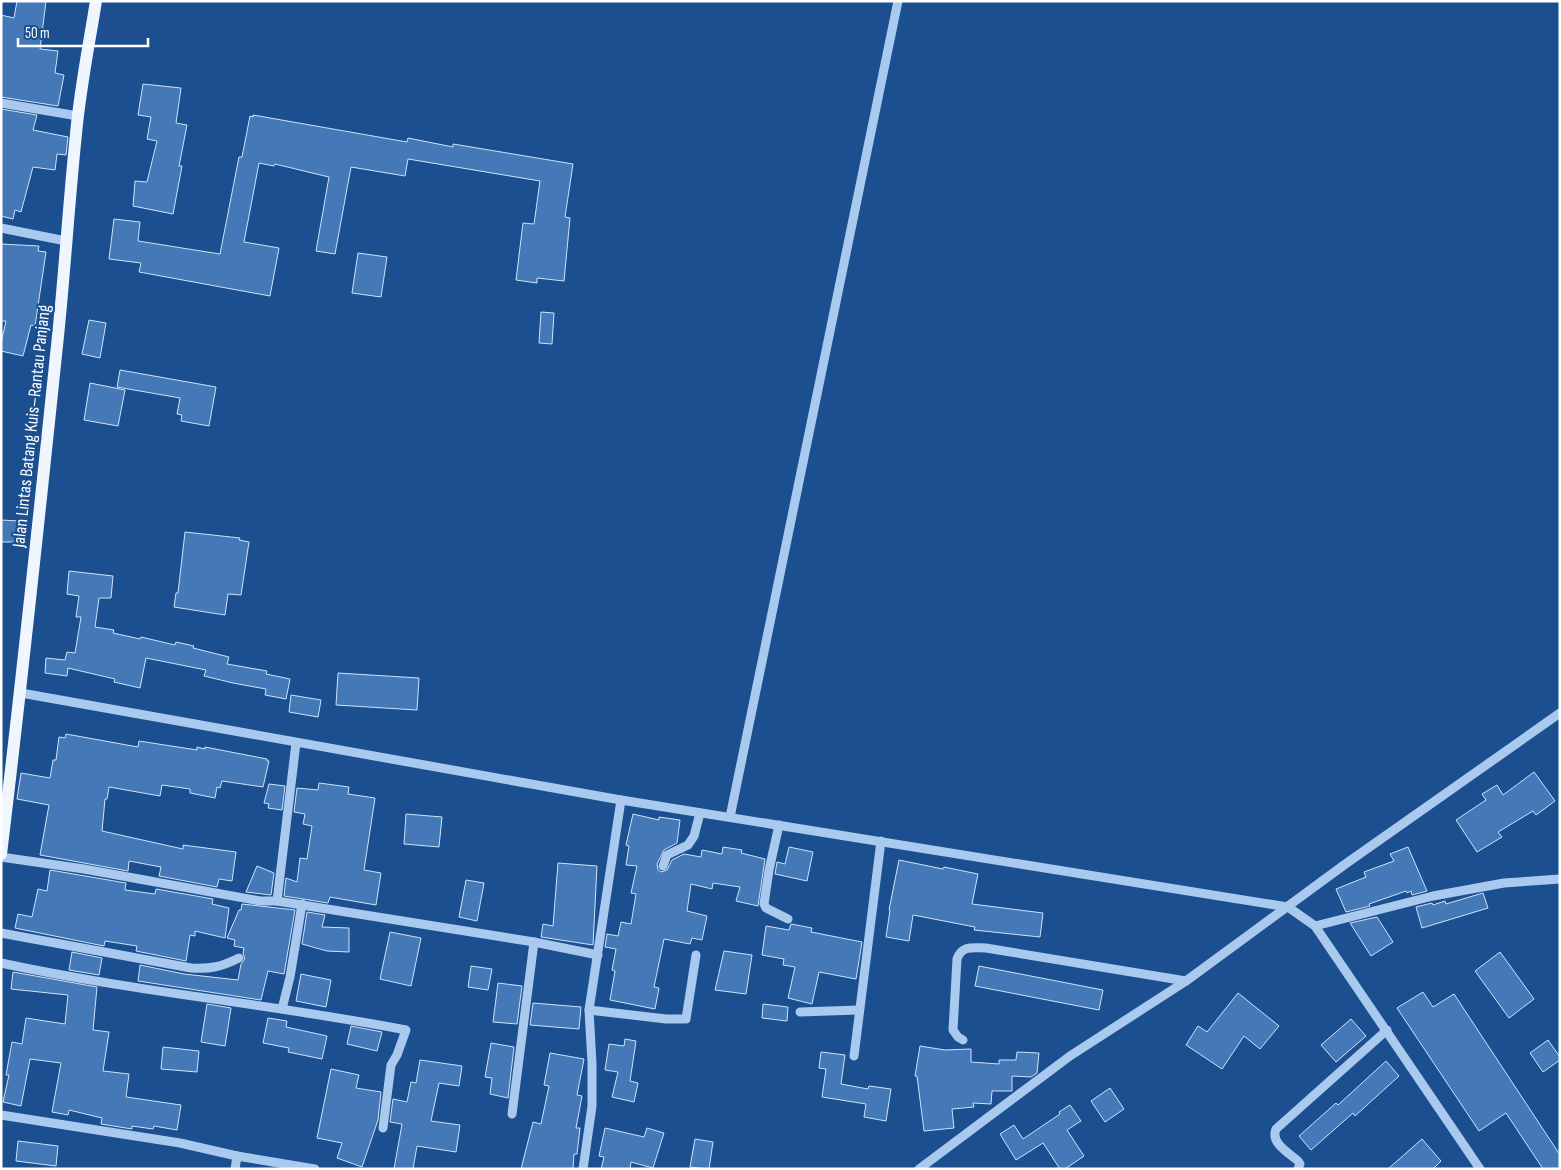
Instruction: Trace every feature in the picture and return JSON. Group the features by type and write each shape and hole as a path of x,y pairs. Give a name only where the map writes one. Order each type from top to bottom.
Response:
{"main road":[{"name":"Jalan Lintas Batang Kuis–Rantau Panjang","path":"1,856 11,761 21,693 61,311 78,116 96,1"}],"street":[{"path":"730,817 898,1"},
{"path":"1,103 78,116"},
{"path":"1,228 66,241"},
{"path":"21,693 621,800 1288,907 1315,926 1480,1169"},
{"path":"920,1169 934,1165 1070,1056 1186,981 1352,860 1560,713"},
{"path":"277,901 296,743"},
{"path":"583,1169 592,1106 589,1010 621,800"},
{"path":"663,866 667,855 688,845 694,836 700,813"},
{"path":"779,825 764,904 766,908 788,919"},
{"path":"854,1056 858,1010 881,841"},
{"path":"1,856 260,901 302,904 534,942 598,956"},
{"path":"1315,926 1433,896 1504,883 1560,879"},
{"path":"282,1009 290,977 302,904"},
{"path":"1,933 191,968 210,969 239,958"},
{"path":"512,1114 534,942"},
{"path":"963,1040 952,1030 957,959 960,952 966,948 986,948 1186,981"},
{"path":"589,1010 666,1019 686,1019 696,954"},
{"path":"1,963 56,975 406,1030 397,1055 391,1065 383,1128"},
{"path":"800,1012 858,1010"},
{"path":"1298,1169 1300,1164 1298,1161 1276,1140 1276,1129 1387,1030"},
{"path":"1,1115 180,1143 236,1156 312,1168"},
{"path":"235,1169 236,1156"}],"building":[{"path":"17,1 46,1 40,49 58,51 55,73 64,75 58,106 1,97 1,15 14,18"},
{"path":"143,84 181,88 176,123 187,125 179,166 182,166 173,214 133,206 135,181 147,182 157,141 147,139 151,117 138,115"},
{"path":"1,109 37,115 33,130 68,137 66,155 57,154 55,170 33,167 21,212 15,210 13,219 1,216"},
{"path":"253,115 407,142 408,138 453,147 453,144 573,164 565,217 570,218 564,281 537,278 537,283 516,280 523,223 534,224 540,181 408,159 405,176 351,167 335,254 316,251 329,177 275,164 274,166 259,163 244,242 279,248 270,296 139,272 141,263 109,259 114,219 140,222 138,241 220,254 239,157 242,157 250,116 253,117"},
{"path":"1,244 39,246 38,251 46,252 35,326 31,325 23,356 1,351 6,321 1,321"},
{"path":"358,253 387,257 381,297 352,293"},
{"path":"541,312 554,313 552,344 539,343"},
{"path":"89,320 106,323 100,358 82,354"},
{"path":"120,370 216,387 209,426 181,421 182,415 177,414 180,398 117,387"},
{"path":"90,383 125,390 118,426 84,420"},
{"path":"1,520 20,521 20,542 1,542"},
{"path":"185,532 240,538 239,540 249,542 241,595 228,594 225,615 174,607 176,593 178,593"},
{"path":"69,571 113,576 111,598 99,598 95,627 114,630 113,633 140,639 141,637 175,645 176,642 194,646 193,648 229,657 227,664 267,671 266,674 290,679 286,699 265,695 266,689 204,676 206,670 146,658 140,688 114,682 115,679 68,668 67,676 45,673 46,658 65,660 67,652 75,653 81,617 76,617 79,596 67,594"},
{"path":"338,673 419,678 417,710 336,705"},
{"path":"291,695 321,700 318,717 289,712"},
{"path":"66,734 138,747 139,741 197,750 197,747 205,749 205,747 267,759 269,761 263,787 222,781 220,788 217,787 215,798 190,793 190,789 162,785 160,796 109,787 107,799 105,799 102,831 183,849 183,845 236,852 232,881 219,879 217,887 159,876 161,867 129,861 128,871 40,855 49,805 17,799 21,773 50,778 53,760 56,760 59,737 65,738"},
{"path":"1534,772 1555,801 1536,815 1533,811 1498,832 1502,837 1477,852 1456,820 1486,800 1482,794 1497,785 1503,795"},
{"path":"319,783 349,787 348,794 375,798 364,870 381,873 376,905 330,897 328,903 284,896 286,878 297,882 300,858 307,859 312,826 303,824 305,814 294,812 297,788 318,790"},
{"path":"269,784 285,786 282,810 268,808 269,804 264,803"},
{"path":"406,814 442,817 439,847 404,844"},
{"path":"633,814 659,820 659,817 680,820 677,843 664,850 657,864 658,870 661,872 667,870 672,860 684,854 701,857 702,850 722,854 723,847 742,850 741,853 765,859 758,906 736,901 740,887 713,883 712,889 691,884 687,911 707,916 702,940 692,938 690,944 664,939 654,987 659,988 655,1009 610,1000 615,971 612,970 616,949 605,947 607,934 618,936 621,922 631,924 636,894 631,893 637,866 626,865 629,846 626,845"},
{"path":"789,847 813,852 807,881 775,874 777,862 785,864"},
{"path":"1408,847 1427,891 1412,895 1411,891 1407,893 1406,891 1369,904 1370,906 1346,912 1336,889 1366,877 1364,872 1394,861 1390,854"},
{"path":"899,860 978,874 972,904 1043,913 1040,937 974,930 975,927 913,915 909,941 886,937 889,910"},
{"path":"558,863 597,866 593,945 541,937 543,924 553,926"},
{"path":"257,866 274,873 271,895 246,892"},
{"path":"50,870 126,883 125,890 155,894 156,889 213,899 212,904 229,908 225,938 195,931 195,936 190,935 186,961 136,951 137,946 105,941 104,946 15,928 18,914 32,917 38,889 47,891"},
{"path":"466,880 484,883 477,921 459,917"},
{"path":"1483,893 1488,908 1422,928 1416,907 1445,901 1446,904"},
{"path":"242,904 295,910 284,974 268,971 261,1000 138,981 140,965 184,974 238,980 241,964 245,959 244,948 234,946 235,940 227,938 239,910 241,910"},
{"path":"307,912 325,915 322,927 349,928 349,952 327,951 302,944"},
{"path":"1377,917 1393,942 1371,956 1350,923"},
{"path":"791,924 812,928 811,932 862,942 856,979 819,972 812,1004 788,998 795,967 783,965 784,959 762,955 766,926 789,930"},
{"path":"390,932 421,938 411,986 380,979"},
{"path":"724,951 752,955 746,994 715,990"},
{"path":"72,952 102,958 99,975 69,970"},
{"path":"1500,952 1534,999 1509,1018 1475,971"},
{"path":"471,966 492,969 488,990 468,987"},
{"path":"979,966 1103,990 1099,1010 975,986"},
{"path":"13,972 97,987 93,1030 109,1032 103,1071 129,1074 126,1097 181,1105 177,1130 154,1126 153,1129 132,1126 132,1129 101,1124 102,1118 69,1110 68,1115 52,1112 61,1063 30,1059 21,1106 3,1102 9,1075 6,1075 12,1042 22,1044 26,1018 65,1024 68,995 11,989"},
{"path":"301,974 331,980 326,1007 296,1001"},
{"path":"498,983 522,986 517,1024 493,1022"},
{"path":"1423,992 1433,1007 1454,994 1560,1155 1560,1169 1543,1169 1506,1113 1479,1131 1397,1008"},
{"path":"1238,993 1279,1026 1260,1049 1244,1036 1222,1069 1186,1045 1198,1026 1207,1032"},
{"path":"533,1003 581,1007 579,1029 530,1025"},
{"path":"207,1004 231,1008 225,1046 201,1042"},
{"path":"763,1004 788,1007 787,1021 762,1018"},
{"path":"268,1018 287,1021 286,1027 327,1036 322,1059 288,1052 289,1048 263,1043"},
{"path":"1351,1019 1366,1036 1336,1062 1321,1045"},
{"path":"351,1026 382,1032 377,1051 347,1044"},
{"path":"625,1039 636,1041 630,1081 638,1083 634,1102 612,1097 618,1072 605,1070 609,1044 624,1046"},
{"path":"1548,1040 1560,1057 1560,1060 1543,1072 1530,1053"},
{"path":"491,1043 514,1047 508,1098 490,1094 492,1078 485,1077"},
{"path":"920,1046 945,1050 971,1049 971,1062 999,1064 999,1060 1016,1060 1017,1052 1039,1053 1037,1073 1031,1077 1012,1076 1012,1091 992,1091 991,1104 973,1103 974,1107 952,1109 954,1128 924,1131 917,1076 915,1076"},
{"path":"163,1047 199,1051 197,1072 161,1069"},
{"path":"821,1052 845,1055 841,1084 868,1089 869,1086 891,1089 886,1121 864,1117 866,1104 822,1097 826,1069 819,1068"},
{"path":"550,1053 584,1059 577,1095 582,1096 576,1128 580,1128 577,1154 574,1154 573,1169 521,1169 533,1122 541,1124 549,1086 544,1085"},
{"path":"420,1060 462,1066 459,1086 439,1083 431,1121 460,1125 456,1152 417,1146 413,1169 394,1169 402,1124 390,1122 393,1099 407,1102 411,1082 416,1083"},
{"path":"1386,1061 1399,1076 1355,1116 1353,1113 1311,1150 1299,1136 1336,1103 1338,1105"},
{"path":"331,1069 359,1075 356,1088 381,1092 378,1120 362,1167 337,1158 342,1143 317,1138"},
{"path":"1110,1088 1124,1109 1105,1122 1091,1101"},
{"path":"1070,1105 1081,1121 1067,1130 1084,1156 1065,1169 1060,1169 1043,1143 1016,1160 1000,1134 1014,1125 1023,1139"},
{"path":"605,1128 644,1137 647,1128 664,1133 653,1168 631,1162 630,1169 601,1169 604,1157 599,1156"},
{"path":"695,1139 713,1142 709,1169 690,1167"},
{"path":"1422,1139 1441,1161 1433,1169 1388,1169"},
{"path":"18,1141 58,1146 56,1166 16,1161"}]}
